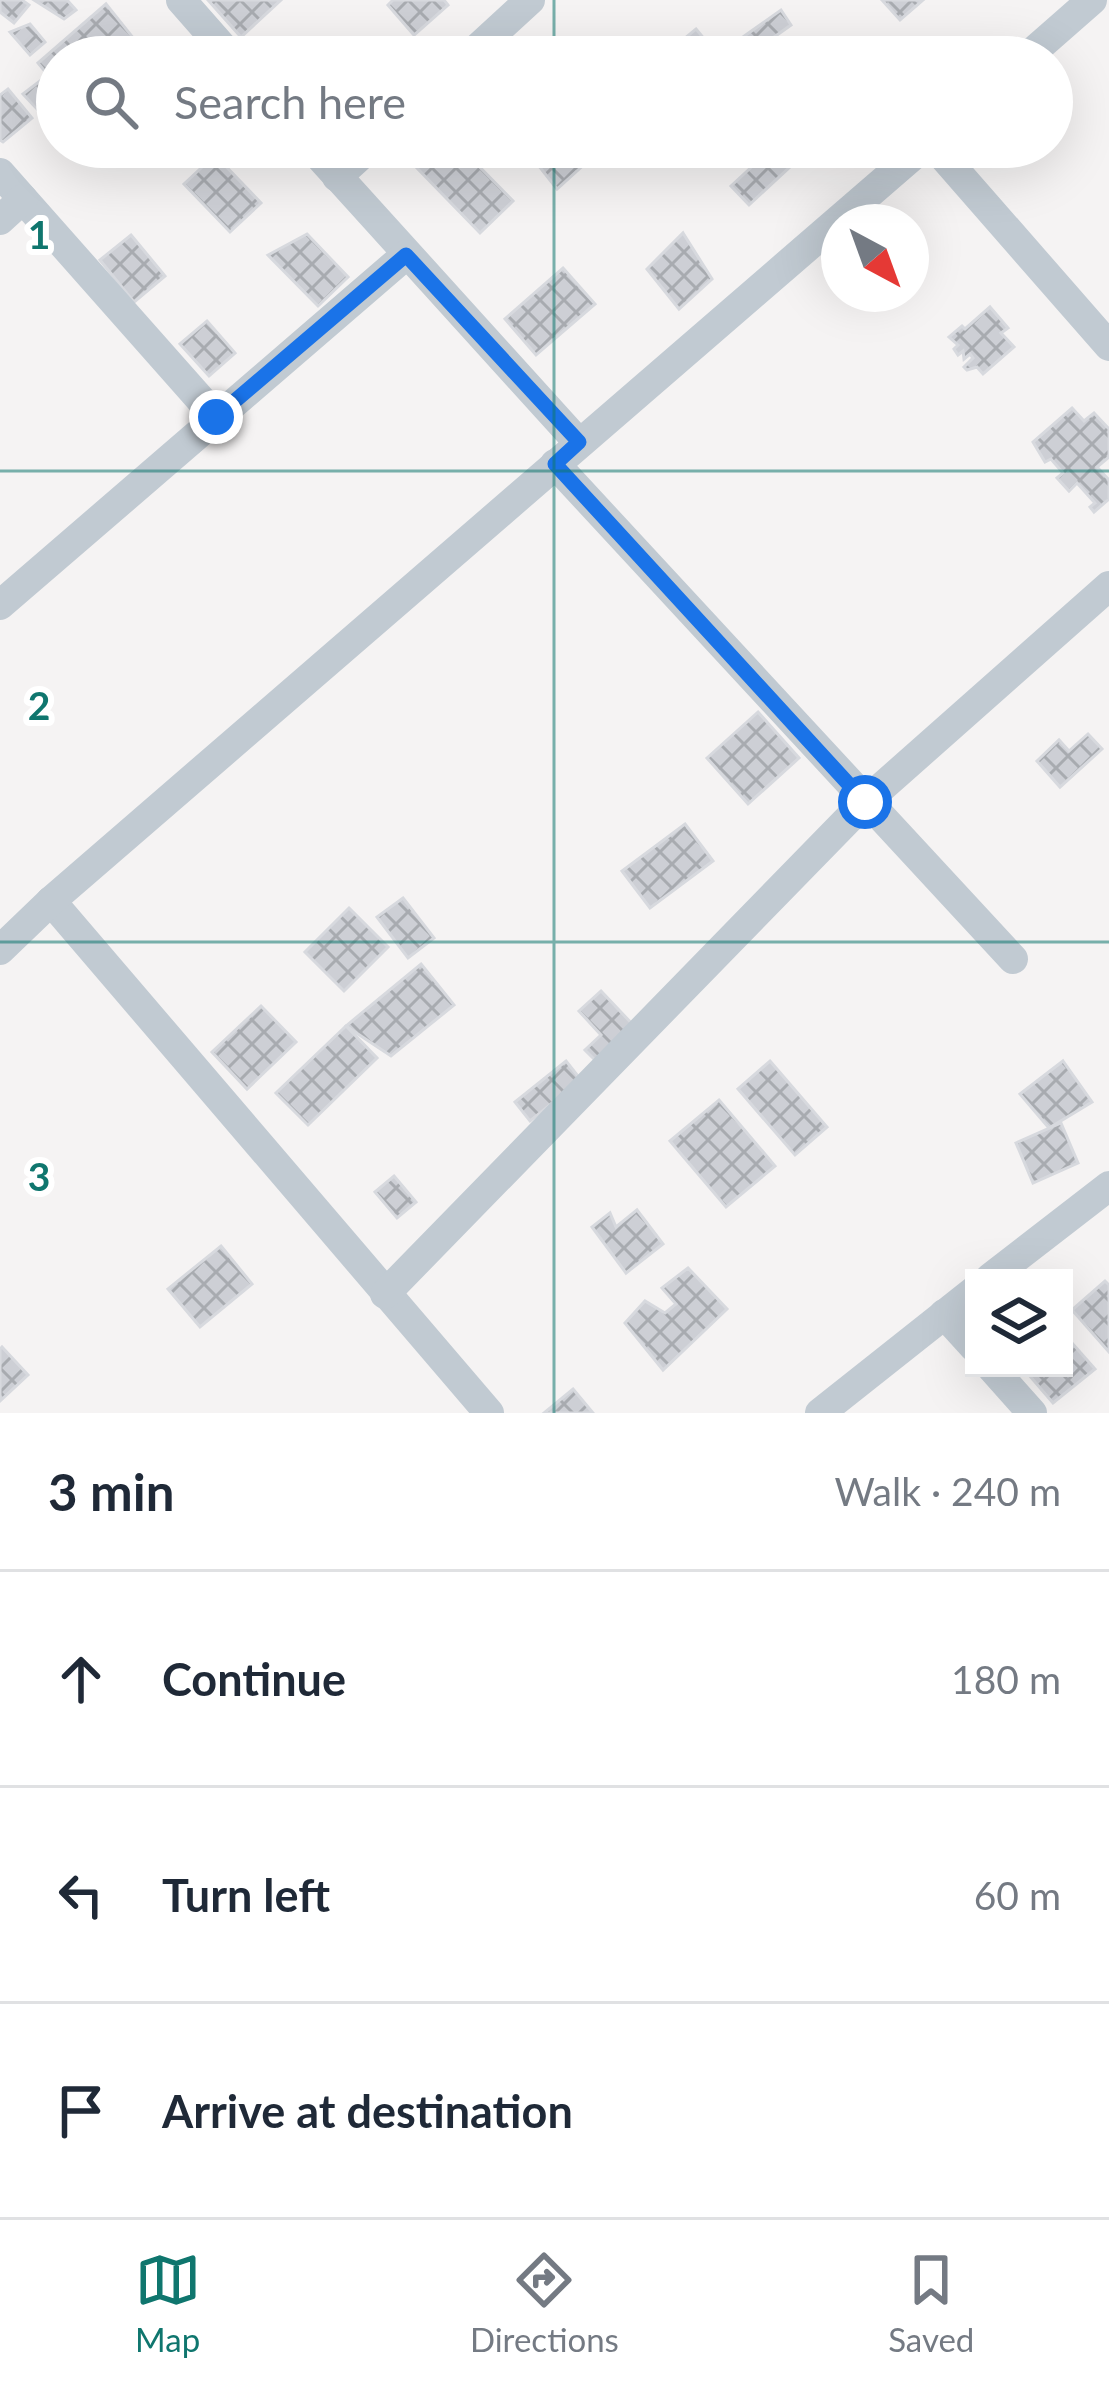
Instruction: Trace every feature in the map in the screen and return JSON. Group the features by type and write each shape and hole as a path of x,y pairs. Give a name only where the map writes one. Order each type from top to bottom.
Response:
{"street":[{"path":"181,0 213,36"},
{"path":"491,36 530,0"},
{"path":"1051,36 1092,0"},
{"path":"329,168 579,442"},
{"path":"337,177 347,168"},
{"path":"0,950 899,168"},
{"path":"953,168 1109,346"},
{"path":"0,173 12,210 216,417"},
{"path":"1,602 406,255"},
{"path":"555,464 1012,959"},
{"path":"385,1294 865,802 1109,586"},
{"path":"51,902 489,1413"},
{"path":"1002,1269 1109,1186"},
{"path":"820,1413 965,1298"},
{"path":"944,1314 965,1337"},
{"path":"1000,1377 1032,1413"}],"building":[{"path":"0,0 22,0 29,5 14,23 0,12"},
{"path":"34,0 67,0 76,10 64,19"},
{"path":"208,0 281,0 242,36"},
{"path":"393,0 444,0 448,5 414,35 388,5"},
{"path":"882,0 923,0 900,20"},
{"path":"106,4 132,36 69,36"},
{"path":"781,10 791,25 776,36 744,36"},
{"path":"30,24 40,36 36,36 36,50 30,55 10,32"},
{"path":"36,84 36,108 23,94"},
{"path":"8,89 32,118 3,142 0,95"},
{"path":"201,168 227,168 261,203 230,232 184,184"},
{"path":"417,168 481,168 513,201 480,233"},
{"path":"540,168 580,168 557,189"},
{"path":"750,168 789,168 749,205 731,186"},
{"path":"683,233 712,279 679,309 647,269"},
{"path":"307,234 348,277 318,306 268,255"},
{"path":"131,235 165,276 134,302 100,260"},
{"path":"563,268 595,304 536,355 505,319"},
{"path":"990,307 1008,328 1001,333 1014,347 983,374 977,367 964,367 973,358 970,354 964,359 963,351 958,355 954,349 958,345 949,337"},
{"path":"207,321 235,353 209,376 180,344"},
{"path":"1072,408 1084,421 1094,413 1109,429 1109,457 1097,467 1109,480 1109,499 1094,512 1090,507 1095,503 1077,483 1069,491 1057,478 1063,473 1051,459 1045,462 1033,442"},
{"path":"758,712 799,758 748,804 707,758"},
{"path":"1088,734 1102,749 1060,787 1037,761 1059,740 1069,751"},
{"path":"685,824 713,861 650,908 622,871"},
{"path":"403,898 434,938 408,958 377,917"},
{"path":"349,908 388,947 344,991 305,952"},
{"path":"421,964 454,1005 391,1056 346,1026"},
{"path":"601,991 635,1027 597,1062 585,1050 601,1035 579,1011"},
{"path":"261,1006 296,1042 247,1089 212,1052"},
{"path":"346,1026 377,1058 308,1125 276,1093"},
{"path":"566,1061 581,1080 530,1121 515,1102"},
{"path":"770,1061 827,1127 795,1155 738,1089"},
{"path":"1063,1061 1092,1102 1049,1128 1020,1094"},
{"path":"719,1100 775,1166 726,1207 670,1141"},
{"path":"1061,1123 1078,1163 1033,1183 1016,1143"},
{"path":"394,1176 416,1202 397,1218 375,1192"},
{"path":"637,1210 663,1244 626,1273 592,1227 610,1213 616,1227"},
{"path":"221,1246 252,1284 200,1327 168,1289"},
{"path":"688,1268 727,1309 663,1370 625,1323 645,1301 665,1313 676,1304 662,1288"},
{"path":"1105,1281 1109,1285 1109,1352 1073,1311"},
{"path":"1073,1344 1095,1369 1053,1403 1031,1377 1073,1377"},
{"path":"0,1349 28,1375 0,1401"},
{"path":"573,1389 593,1413 544,1413"}],"route":[{"path":"216,417 406,255 579,442 555,464 865,802"}]}
